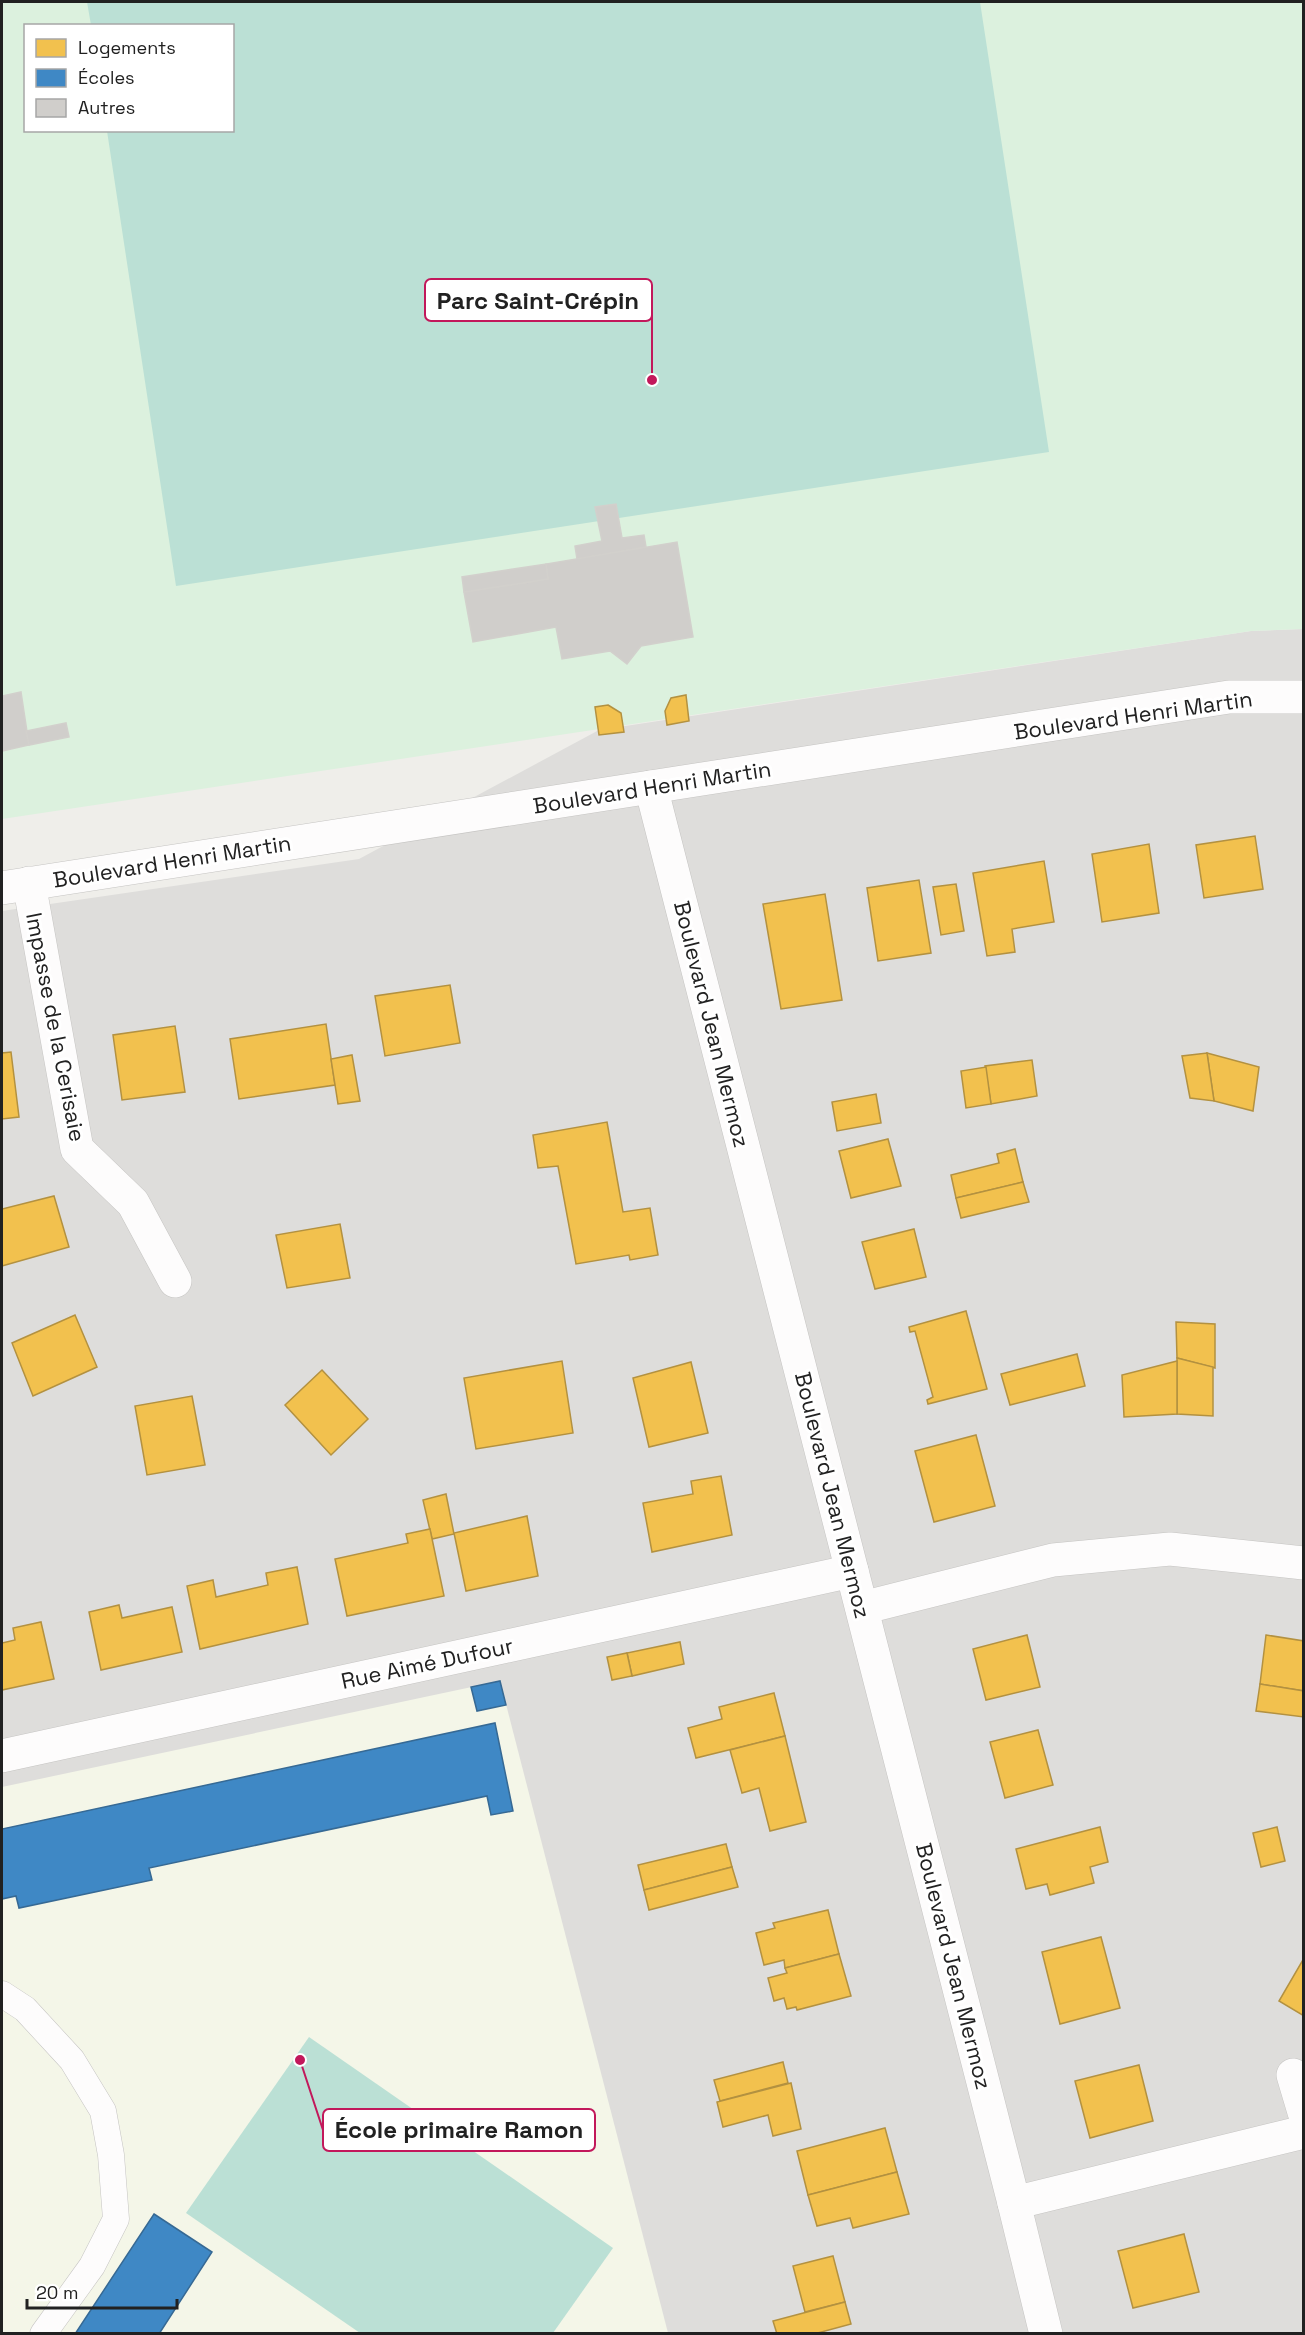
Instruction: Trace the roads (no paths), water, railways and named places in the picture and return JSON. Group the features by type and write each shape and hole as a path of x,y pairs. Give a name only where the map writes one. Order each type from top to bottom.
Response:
{"street":[{"name":"Boulevard Henri Martin","path":"15,886 1229,698 1304,697"},
{"name":"Boulevard Jean Mermoz","path":"651,787 1046,2334"},
{"name":"Impasse de la Cerisaie","path":"15,886 77,1149 133,1203 175,1281"},
{"path":"862,1608 1053,1560 1170,1549 1304,1563"},
{"name":"Rue Aimé Dufour","path":"2,1756 852,1571"},
{"path":"1293,2075 1304,2112"},
{"path":"1014,2203 1304,2132"}],"lane":[{"path":"2,1994 25,2009 72,2060 103,2111 111,2155 116,2219 92,2266 43,2334"}],"place":[{"name":"Parc Saint-Crépin","path":"652,380"},
{"name":"École primaire Ramon","path":"300,2060"}]}
